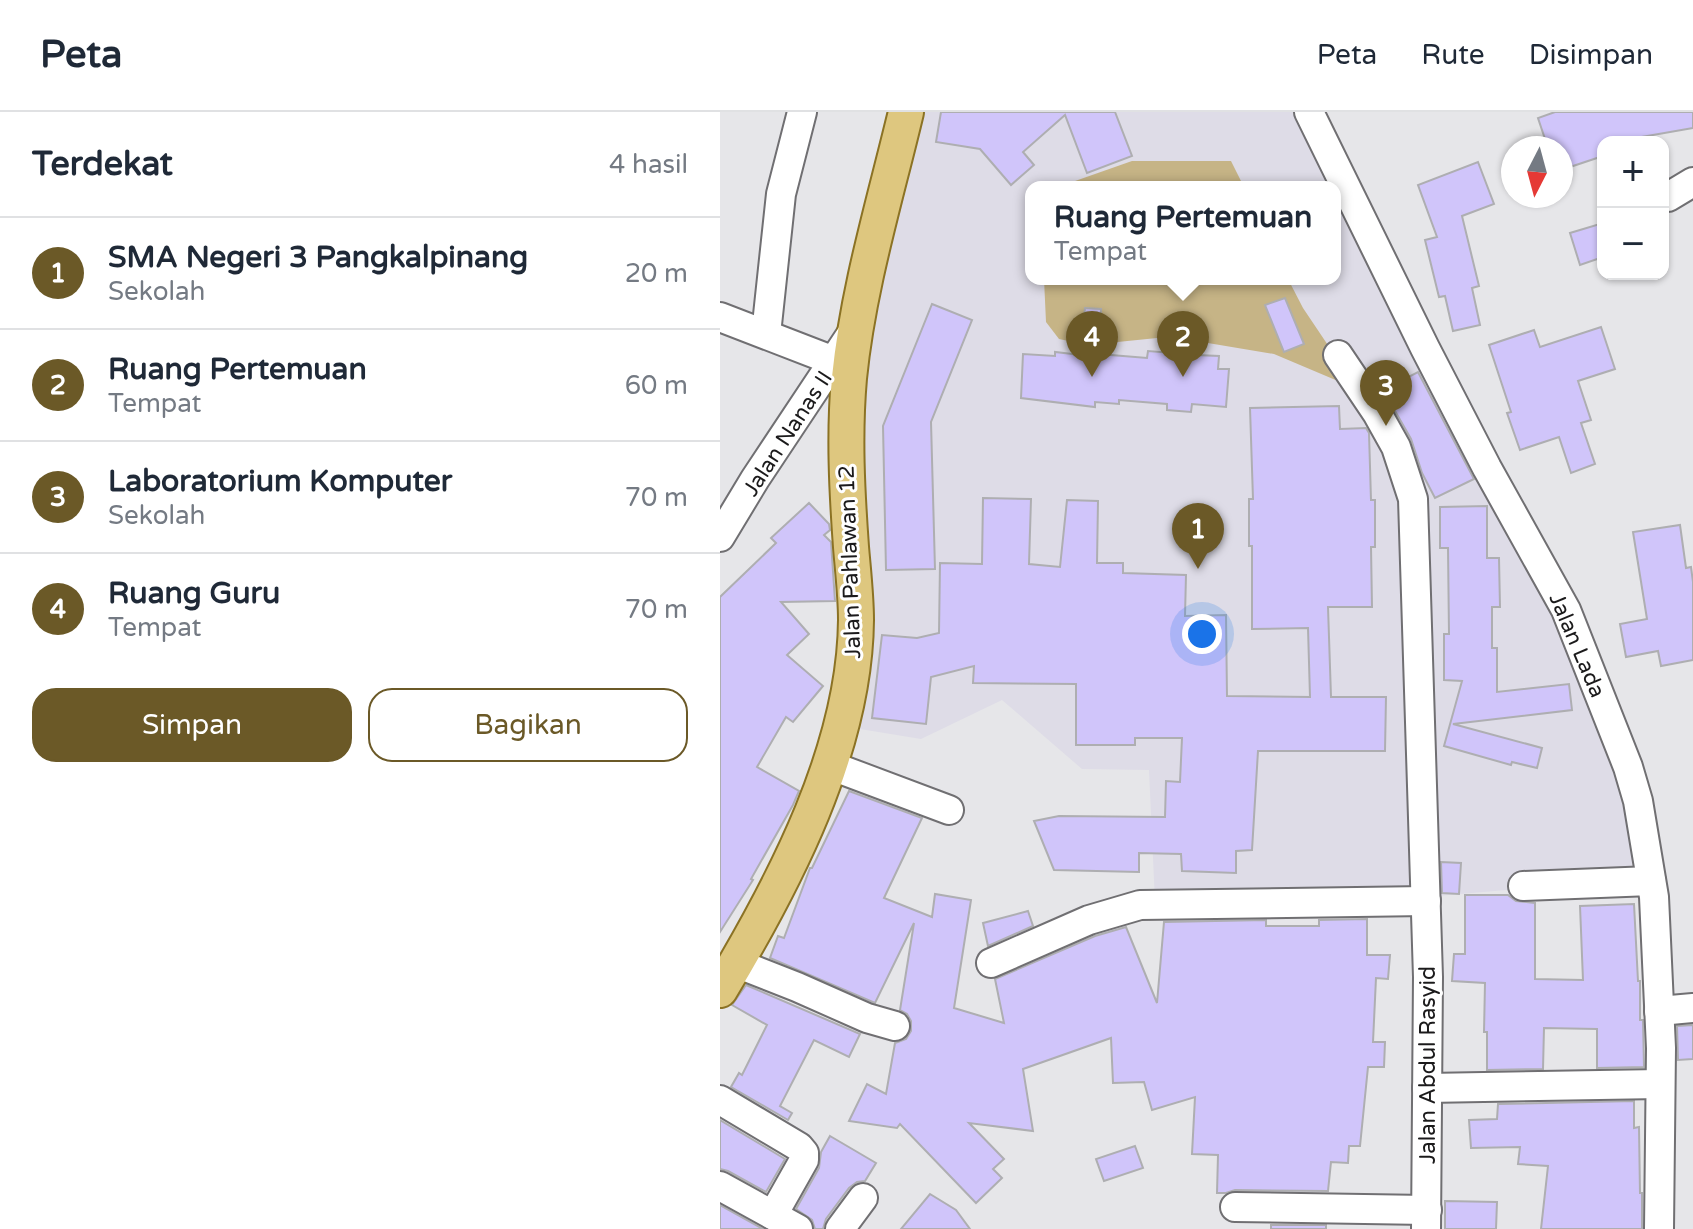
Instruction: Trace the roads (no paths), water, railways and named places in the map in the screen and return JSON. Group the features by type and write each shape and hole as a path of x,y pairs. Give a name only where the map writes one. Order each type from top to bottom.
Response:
{"main road":[{"name":"Jalan Pahlawan 12","path":"728,977 789,865 829,765 847,706 854,663 856,618 846,459 847,405 855,329 906,112"}],"street":[{"path":"766,334 781,194 802,112"},
{"name":"Jalan Lada","path":"1309,112 1439,375 1566,610 1628,767 1638,801 1654,897 1659,1011 1659,1229"},
{"path":"1669,196 1693,182"},
{"path":"720,317 834,361"},
{"name":"Jalan Nanas II","path":"720,537 855,329"},
{"name":"Jalan Abdul Rasyid","path":"1338,355 1396,447 1413,499 1428,977 1426,1219"},
{"path":"829,765 949,810"},
{"path":"1523,886 1651,881"},
{"path":"991,963 1089,920 1140,905 1426,901"},
{"path":"728,977 797,987 867,1018 895,1026"},
{"path":"1659,1011 1693,1008"},
{"path":"1427,1088 1660,1084"},
{"path":"720,1100 799,1147 804,1153 804,1160 773,1215"},
{"path":"720,1186 798,1229"},
{"path":"840,1229 863,1198"},
{"path":"1235,1207 1426,1219"}],"place":[{"name":"Ruang Guru","path":"1092,377"},
{"name":"Ruang Pertemuan","path":"1183,377"},
{"name":"Laboratorium Komputer","path":"1386,426"},
{"name":"SMA Negeri 3 Pangkalpinang","path":"1198,569"}]}
